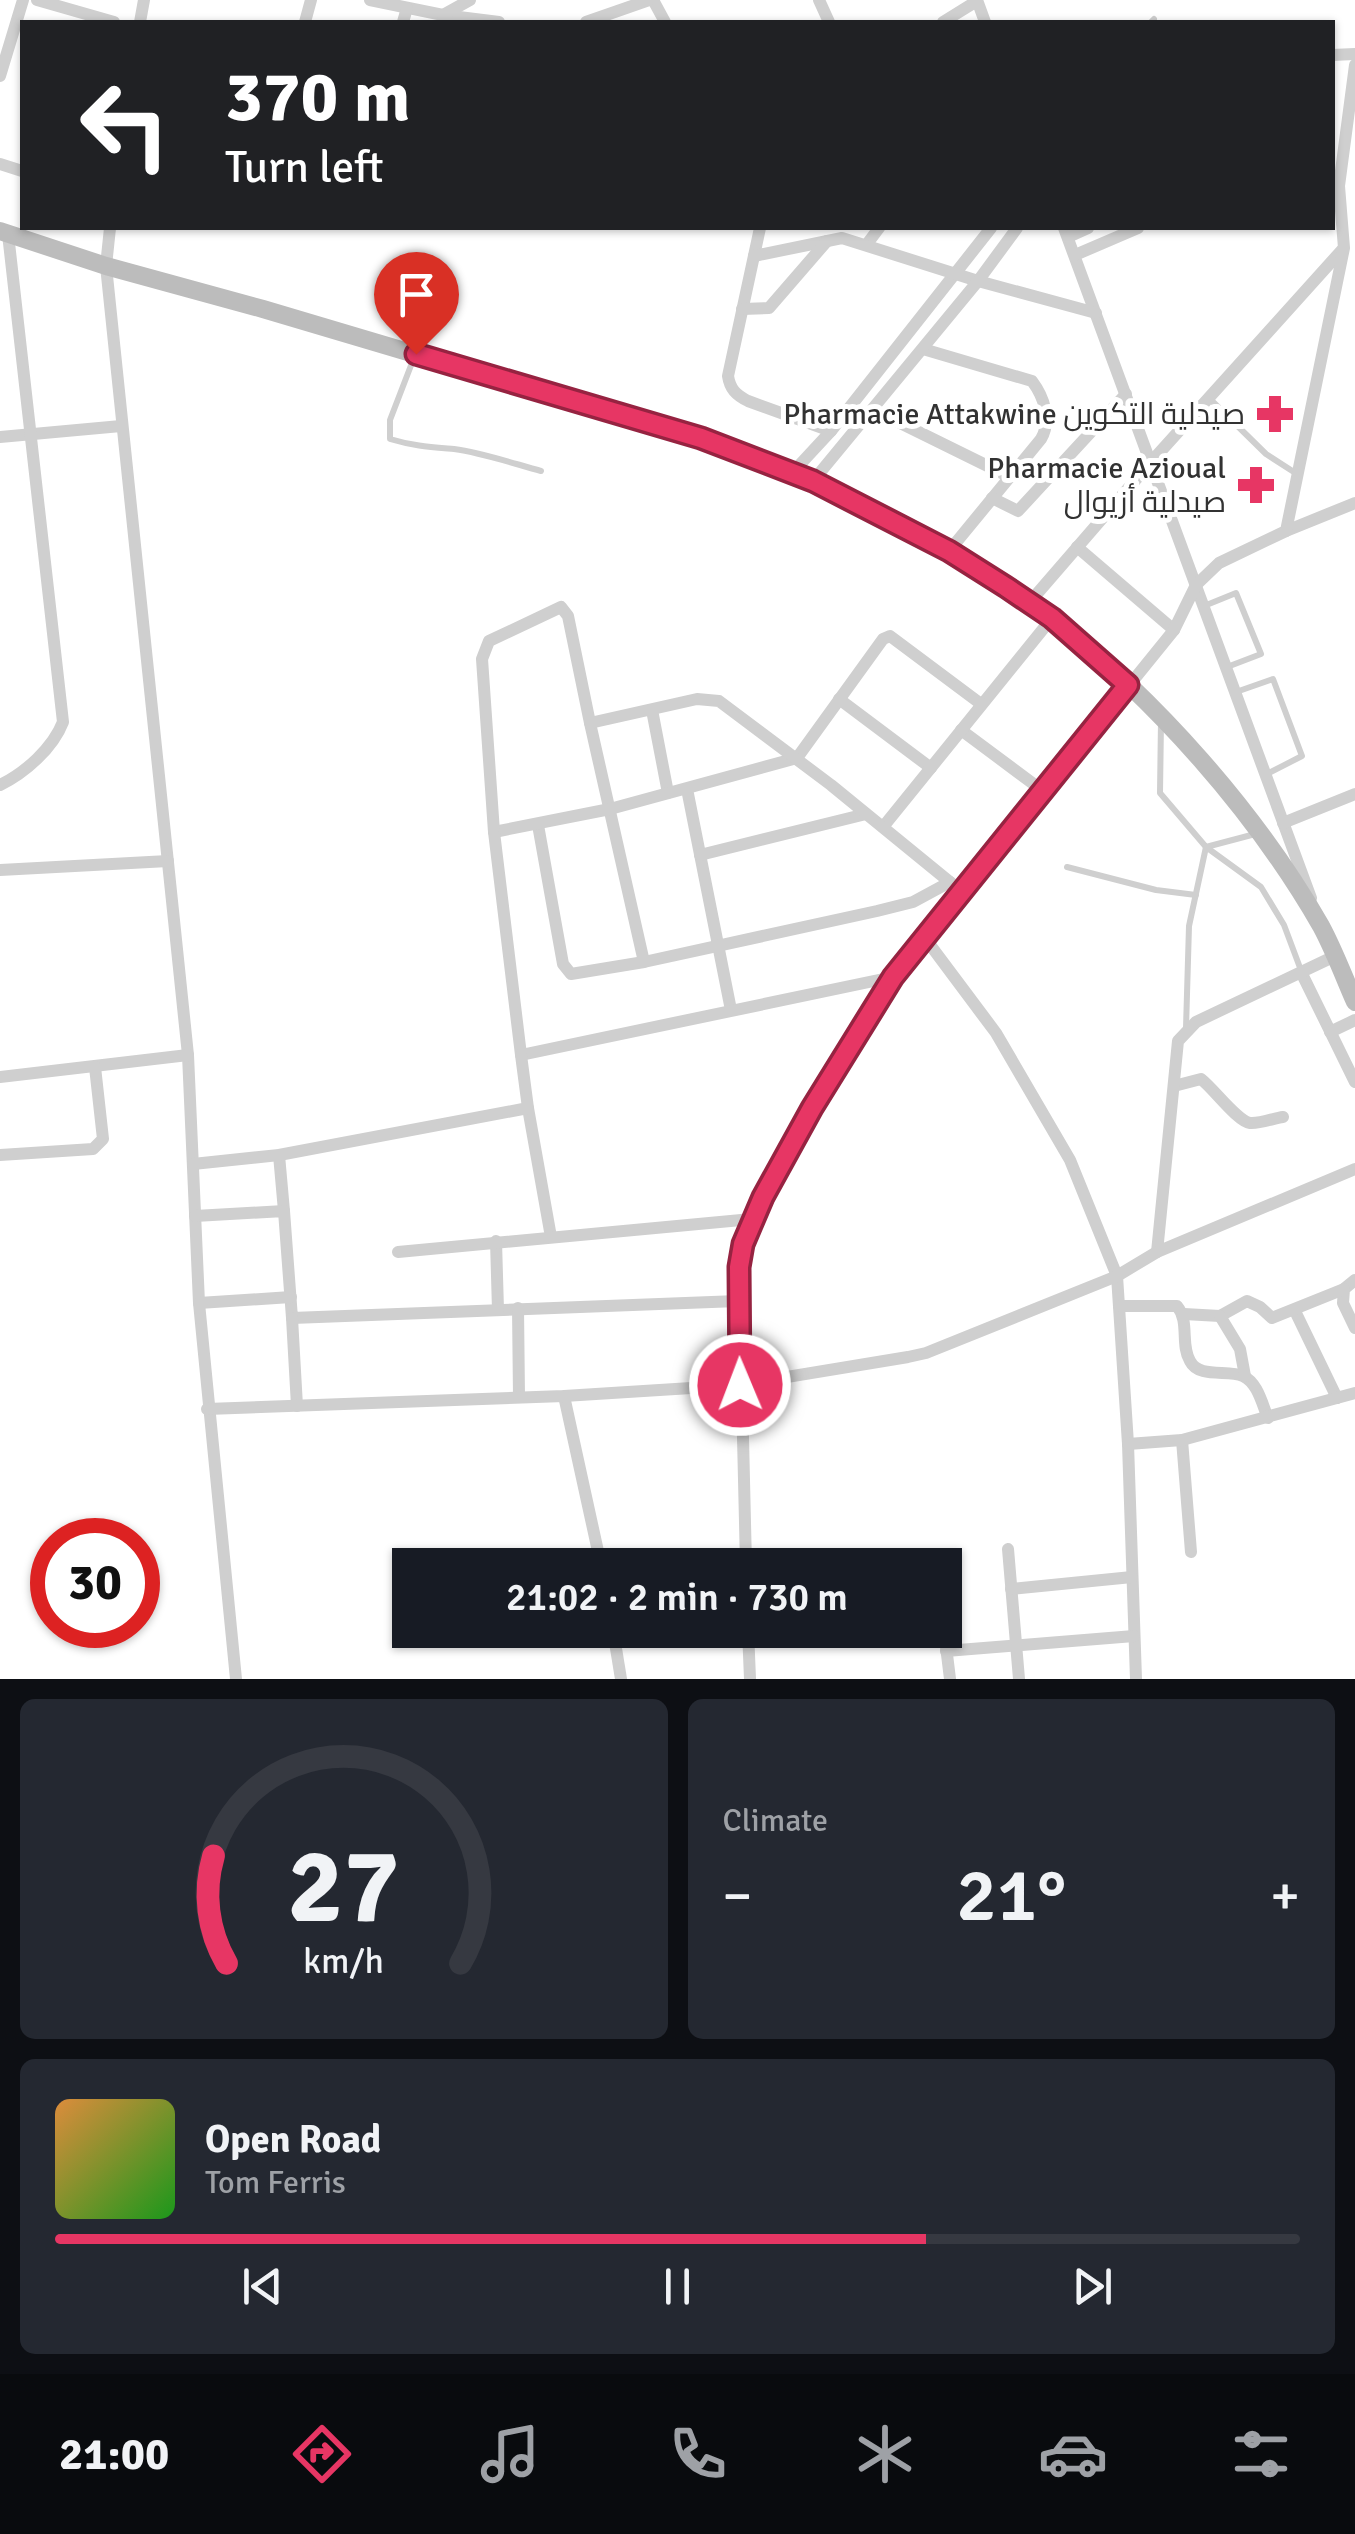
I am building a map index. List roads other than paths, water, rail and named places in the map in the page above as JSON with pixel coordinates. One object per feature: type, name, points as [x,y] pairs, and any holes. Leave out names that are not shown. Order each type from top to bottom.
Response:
[{"type":"main road","points":[[4,232],[106,266],[701,438],[813,481],[949,551],[1052,618],[1128,685],[1230,792],[1262,832],[1322,928],[1355,1002]]},
{"type":"street","points":[[0,76],[23,0]]},
{"type":"street","points":[[37,0],[107,20]]},
{"type":"street","points":[[370,0],[480,20]]},
{"type":"street","points":[[443,16],[470,0]]},
{"type":"street","points":[[592,20],[651,0]]},
{"type":"street","points":[[946,20],[977,0]]},
{"type":"street","points":[[1286,531],[1344,248],[1338,186],[1355,65]]},
{"type":"street","points":[[1335,116],[1349,109]]},
{"type":"street","points":[[1335,138],[1346,133]]},
{"type":"street","points":[[110,230],[106,266],[188,1055],[198,1303],[236,1679]]},
{"type":"street","points":[[760,230],[728,376],[733,390],[748,401],[831,431]]},
{"type":"street","points":[[867,244],[877,230]]},
{"type":"street","points":[[793,472],[831,431],[989,230]]},
{"type":"street","points":[[813,481],[1016,230]]},
{"type":"street","points":[[1075,256],[1134,230]]},
{"type":"street","points":[[1,785],[50,745],[63,722],[4,232]]},
{"type":"street","points":[[1066,232],[1322,928]]},
{"type":"street","points":[[754,256],[836,235],[978,281],[1096,313]]},
{"type":"street","points":[[742,308],[769,308],[836,235]]},
{"type":"street","points":[[1029,603],[1150,462],[1344,248]]},
{"type":"street","points":[[923,349],[1025,378],[1036,385],[1047,419],[1046,429],[949,551]]},
{"type":"street","points":[[992,498],[1018,511],[1126,394]]},
{"type":"street","points":[[874,410],[1010,477]]},
{"type":"street","points":[[0,437],[122,426]]},
{"type":"street","points":[[746,1548],[739,1267],[752,1219],[812,1108],[893,977],[1174,630],[1196,585],[1232,554],[1355,503]]},
{"type":"street","points":[[1077,547],[1174,630]]},
{"type":"street","points":[[551,1237],[528,1108],[494,832],[482,660],[489,641],[557,608],[564,610],[644,962]]},
{"type":"street","points":[[883,827],[1052,618]]},
{"type":"street","points":[[494,832],[610,810],[796,758],[890,636],[981,704]]},
{"type":"street","points":[[839,698],[931,768]]},
{"type":"street","points":[[590,724],[698,699],[718,702],[796,758],[962,892]]},
{"type":"street","points":[[652,710],[668,794]]},
{"type":"street","points":[[961,730],[1043,791]]},
{"type":"street","points":[[0,768],[1,785]]},
{"type":"street","points":[[686,789],[732,1010]]},
{"type":"street","points":[[1284,823],[1355,794]]},
{"type":"street","points":[[700,854],[866,814]]},
{"type":"street","points":[[538,825],[565,969],[571,974],[644,962],[914,902],[950,882]]},
{"type":"street","points":[[0,870],[168,861]]},
{"type":"street","points":[[926,938],[996,1033],[1070,1160],[1117,1276],[1128,1444],[1136,1679]]},
{"type":"street","points":[[1157,1252],[1178,1041],[1196,1022],[1335,956]]},
{"type":"street","points":[[1302,974],[1355,1082]]},
{"type":"street","points":[[521,1055],[893,977]]},
{"type":"street","points":[[1330,1032],[1355,1020]]},
{"type":"street","points":[[0,1077],[188,1055]]},
{"type":"street","points":[[0,1155],[92,1149],[99,1145],[102,1138],[95,1067]]},
{"type":"street","points":[[1174,1086],[1201,1080],[1218,1092],[1237,1116],[1250,1123],[1283,1117]]},
{"type":"street","points":[[194,1164],[279,1154],[528,1108]]},
{"type":"street","points":[[279,1154],[296,1406]]},
{"type":"street","points":[[207,1409],[564,1396],[740,1385],[926,1353],[1117,1276],[1157,1252],[1355,1168]]},
{"type":"street","points":[[195,1216],[284,1211]]},
{"type":"street","points":[[398,1252],[752,1219]]},
{"type":"street","points":[[496,1241],[498,1310]]},
{"type":"street","points":[[1184,1314],[1220,1316],[1248,1301],[1272,1318],[1349,1284]]},
{"type":"street","points":[[1349,1284],[1344,1303],[1355,1328]]},
{"type":"street","points":[[198,1303],[291,1297]]},
{"type":"street","points":[[292,1318],[738,1302]]},
{"type":"street","points":[[1119,1306],[1177,1306],[1184,1314],[1189,1360],[1198,1370],[1245,1376]]},
{"type":"street","points":[[518,1308],[518,1397]]},
{"type":"street","points":[[1294,1311],[1337,1398]]},
{"type":"street","points":[[1220,1316],[1240,1349],[1245,1376],[1256,1389],[1268,1418]]},
{"type":"street","points":[[1128,1444],[1182,1440],[1355,1393]]},
{"type":"street","points":[[564,1396],[597,1548]]},
{"type":"street","points":[[1182,1440],[1191,1552]]},
{"type":"street","points":[[1008,1550],[1018,1679]]},
{"type":"street","points":[[1011,1589],[1132,1577]]},
{"type":"street","points":[[950,1679],[946,1650],[1134,1636]]},
{"type":"street","points":[[616,1648],[621,1679]]},
{"type":"street","points":[[749,1648],[750,1679]]},
{"type":"lane","points":[[416,354],[390,420],[390,439],[541,471]]},
{"type":"lane","points":[[1209,398],[1266,454],[1298,474]]},
{"type":"lane","points":[[1204,606],[1236,593],[1261,654],[1226,667]]},
{"type":"lane","points":[[1236,692],[1272,679],[1302,756],[1266,774]]},
{"type":"lane","points":[[1161,720],[1160,793],[1206,846],[1261,887],[1284,925],[1302,974]]},
{"type":"lane","points":[[1206,846],[1262,832]]},
{"type":"lane","points":[[1186,1031],[1190,926],[1206,846]]},
{"type":"lane","points":[[1067,867],[1156,890],[1196,895]]},
{"type":"place","name":"Pharmacie Attakwine صيدلية التكوين","points":[[1275,414]]},
{"type":"place","name":"Pharmacie Azioual صيدلية أزيوال","points":[[1256,485]]}]
